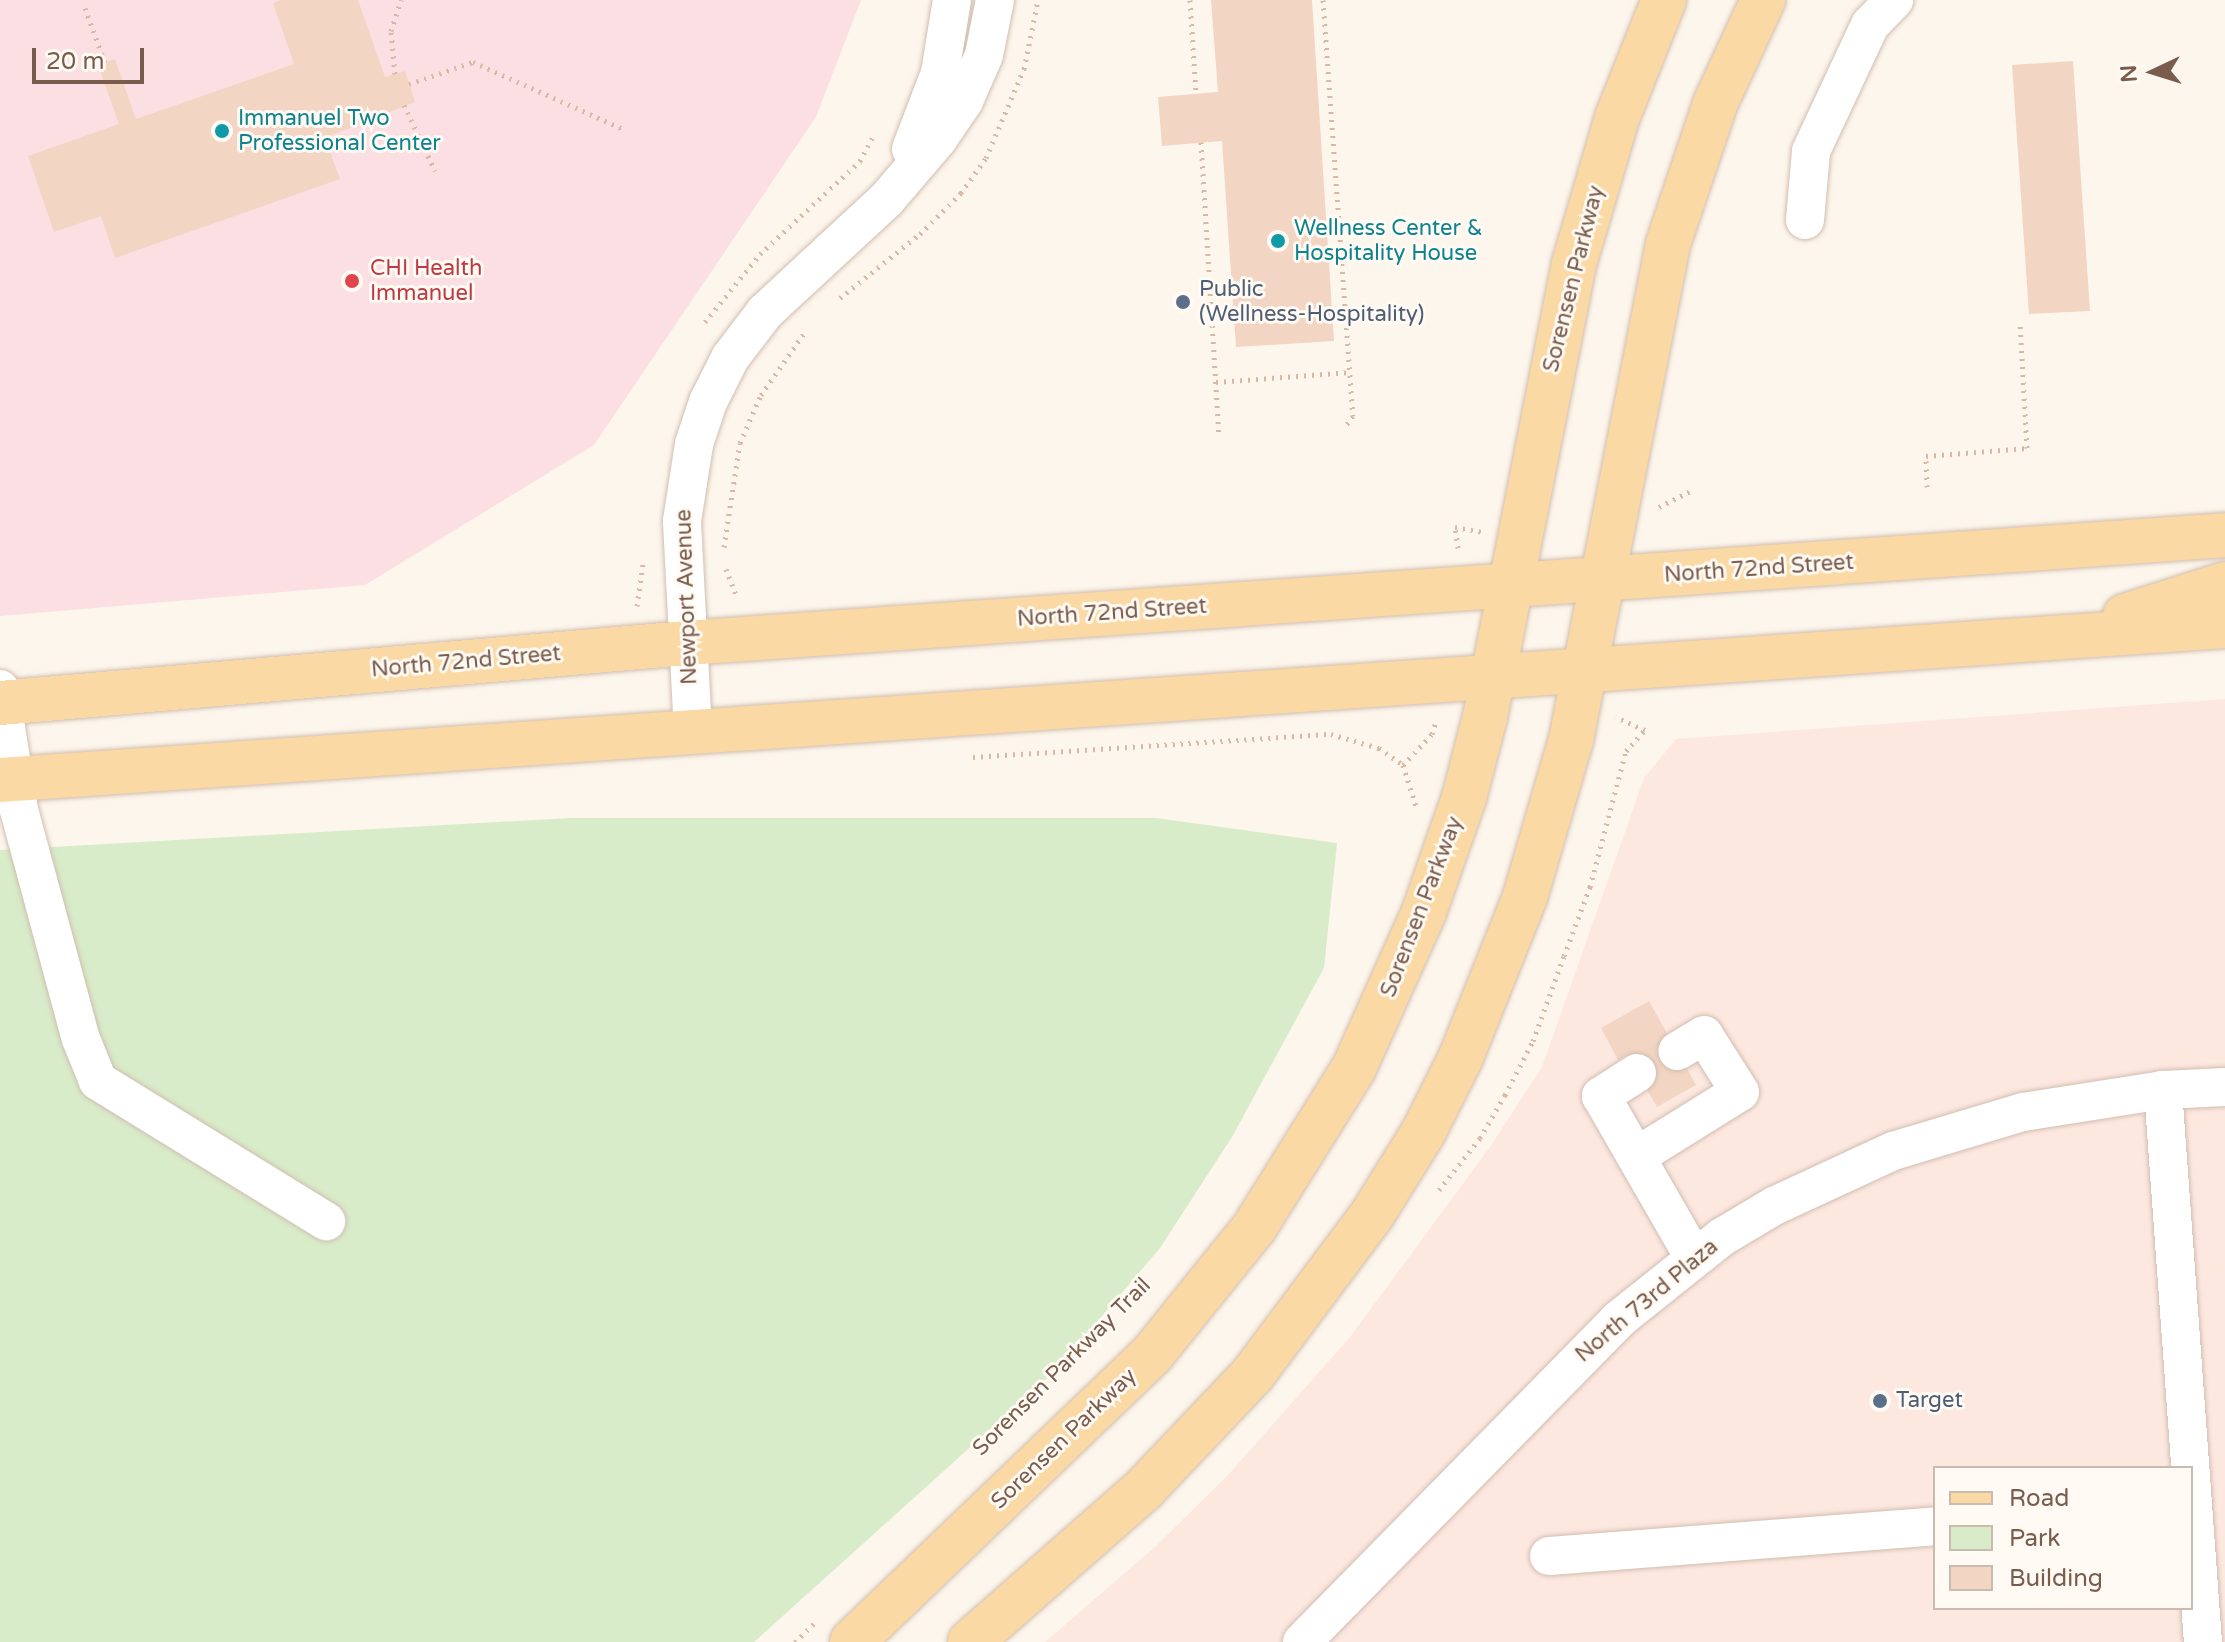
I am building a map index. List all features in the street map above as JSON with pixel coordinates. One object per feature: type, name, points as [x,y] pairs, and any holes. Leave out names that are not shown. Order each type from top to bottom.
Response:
[{"type":"main road","name":"Sorensen Parkway","points":[[835,1631],[1153,1353],[1206,1293],[1303,1157],[1354,1068],[1424,912],[1464,798],[1493,679],[1574,264],[1617,118],[1664,0]]},
{"type":"main road","points":[[970,1642],[1144,1489],[1230,1401],[1295,1322],[1394,1180],[1455,1070],[1503,959],[1545,836],[1587,672],[1642,358],[1668,244],[1715,104],[1763,0]]},
{"type":"main road","name":"North 72nd Street","points":[[2,699],[686,643],[1604,581],[2225,535]]},
{"type":"main road","points":[[2054,637],[2225,584]]},
{"type":"main road","points":[[7,779],[1493,679],[2225,626]]},
{"type":"street","name":"Newport Avenue","points":[[887,199],[929,111],[952,0]]},
{"type":"street","name":"Newport Avenue","points":[[693,732],[686,643],[685,485],[708,402],[730,358],[765,312],[887,199],[964,101],[984,55],[995,0]]},
{"type":"street","points":[[1805,220],[1811,151],[1870,25],[1894,0]]},
{"type":"street","points":[[2,699],[7,779],[81,1039],[98,1081],[326,1221]]},
{"type":"street","points":[[1637,1156],[1740,1092],[1704,1035],[1677,1051]]},
{"type":"street","points":[[1637,1073],[1601,1096],[1694,1258]]},
{"type":"street","name":"North 73rd Plaza","points":[[1302,1642],[1543,1391],[1618,1320],[1694,1258],[1774,1206],[1893,1151],[2023,1112],[2163,1090],[2225,1087]]},
{"type":"street","points":[[2163,1090],[2203,1505],[2203,1642]]},
{"type":"street","points":[[1549,1556],[1933,1526]]},
{"type":"path","points":[[395,74],[391,31],[401,0]]},
{"type":"path","points":[[827,308],[920,234],[986,158],[1024,69],[1038,0]]},
{"type":"path","points":[[1190,0],[1196,94]]},
{"type":"path","points":[[1323,0],[1351,372],[1353,416],[1346,425]]},
{"type":"path","points":[[85,8],[105,63]]},
{"type":"path","points":[[409,84],[473,62],[626,130]]},
{"type":"path","points":[[404,105],[435,171]]},
{"type":"path","points":[[1201,142],[1219,435]]},
{"type":"path","points":[[724,550],[740,443],[761,395],[816,317]]},
{"type":"path","points":[[1927,487],[1926,456],[2027,448],[2020,323]]},
{"type":"path","points":[[1216,382],[1351,372]]},
{"type":"path","points":[[725,565],[737,597]]},
{"type":"path","points":[[1403,765],[1416,814]]},
{"type":"path","points":[[795,1642],[835,1631]]},
{"type":"shaded area","name":"CHI Health Immanuel","points":[[0,0],[861,0],[816,117],[594,445],[365,585],[0,616]]},
{"type":"shaded area","points":[[2225,699],[2225,1642],[1045,1642],[1156,1546],[1228,1475],[1350,1337],[1490,1147],[1542,1067],[1644,778],[1676,739]]},
{"type":"green space","points":[[569,818],[1156,818],[1337,843],[1324,968],[1232,1137],[1160,1248],[1057,1369],[754,1642],[0,1642],[0,850]]},
{"type":"building","name":"Immanuel Two Professional Center","points":[[282,0],[358,0],[385,77],[405,71],[415,102],[325,138],[340,179],[115,258],[101,216],[54,232],[28,156],[119,124],[98,65],[115,59],[136,119],[294,64],[273,3]]},
{"type":"building","name":"Wellness Center & Hospitality House","points":[[1211,0],[1312,0],[1334,341],[1236,347],[1222,141],[1162,146],[1158,97],[1218,92]]},
{"type":"building","points":[[2073,61],[2090,311],[2029,314],[2012,65]]},
{"type":"building","points":[[1649,1001],[1696,1085],[1657,1107],[1627,1055],[1618,1060],[1601,1028]]},
{"type":"place","name":"Immanuel Two Professional Center","points":[[222,131]]},
{"type":"place","name":"Wellness Center & Hospitality House","points":[[1278,241]]},
{"type":"place","name":"CHI Health Immanuel","points":[[352,281]]},
{"type":"place","name":"Public (Wellness-Hospitality)","points":[[1183,302]]},
{"type":"place","name":"Target","points":[[1880,1401]]}]
